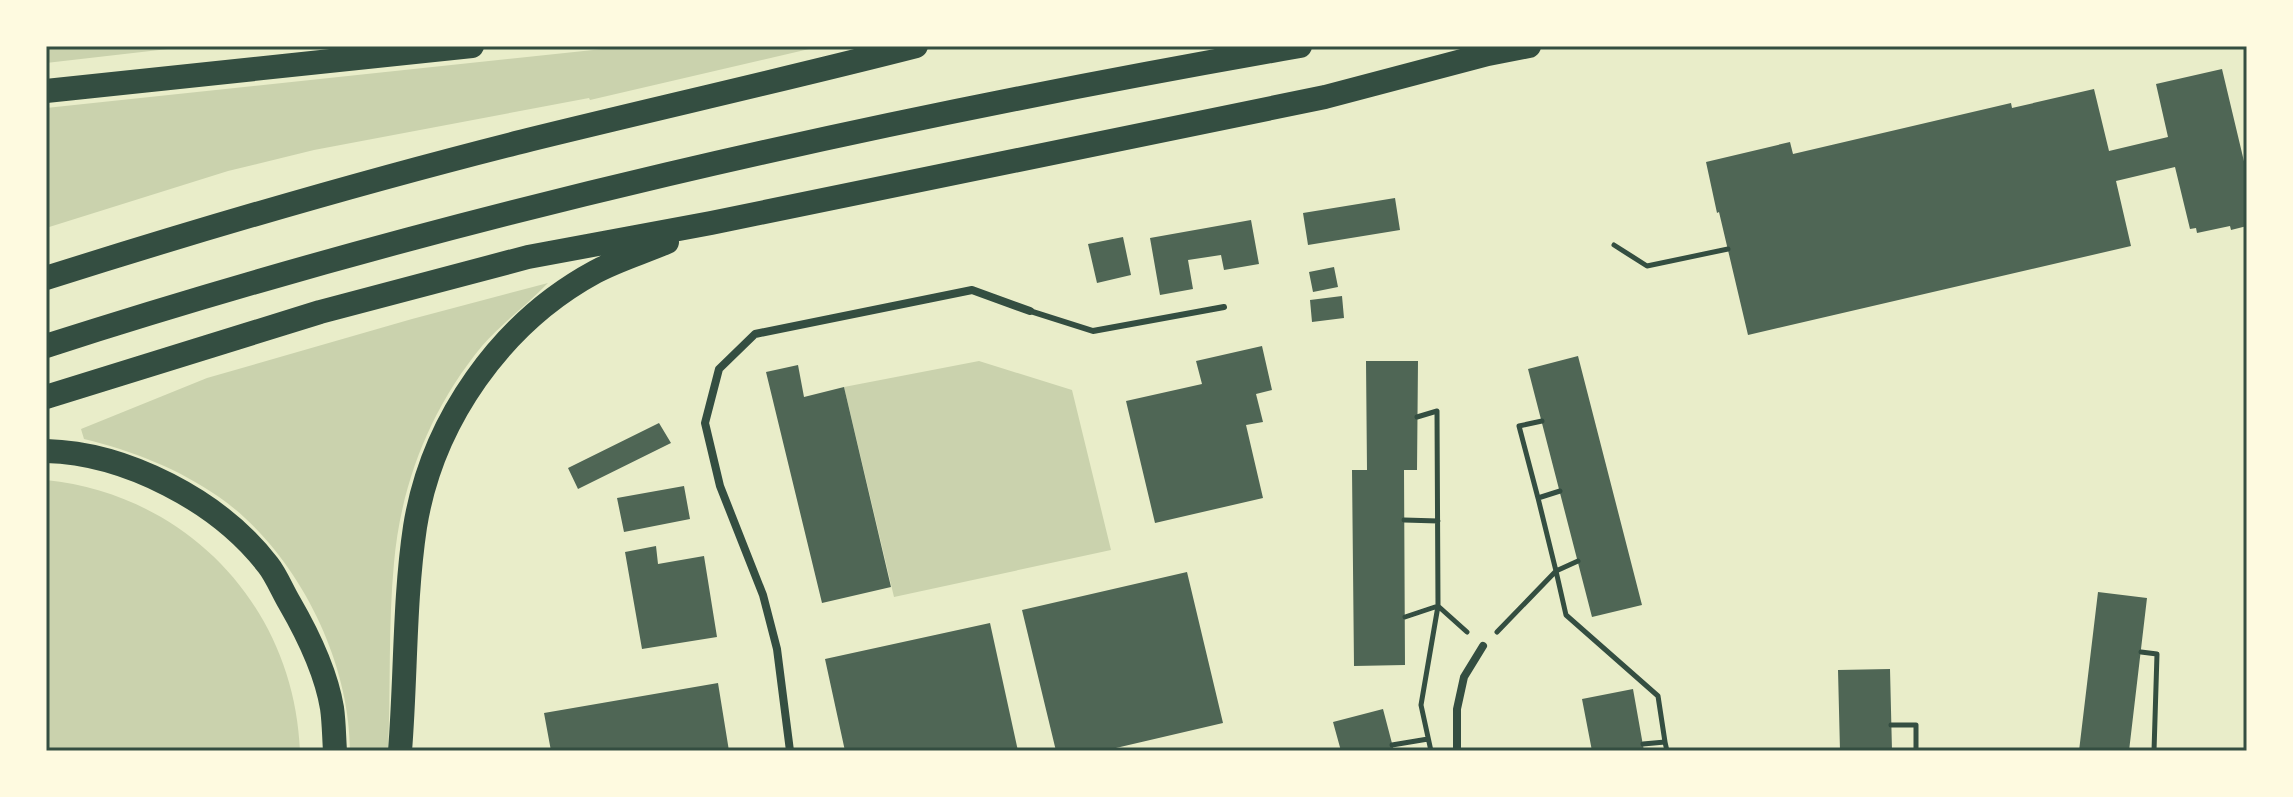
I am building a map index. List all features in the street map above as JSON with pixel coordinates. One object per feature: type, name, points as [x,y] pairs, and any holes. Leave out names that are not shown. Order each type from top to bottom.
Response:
[{"type":"highway","points":[[46,91],[472,46]]},
{"type":"highway","points":[[46,278],[173,238],[516,144],[916,46]]},
{"type":"highway","points":[[46,346],[352,254],[627,183],[937,114],[1300,46]]},
{"type":"highway","points":[[46,397],[320,312],[528,257],[711,223],[1325,97],[1529,46]]},
{"type":"highway","points":[[400,751],[410,573],[416,524],[429,472],[464,397],[509,339],[531,317],[562,294],[595,272],[711,223]]},
{"type":"highway","points":[[46,451],[100,458],[147,474],[191,498],[232,528],[268,565],[311,641],[331,706],[335,751]]},
{"type":"street","points":[[790,751],[777,649],[763,595],[720,486],[705,423],[719,369],[755,334],[972,290],[1030,311]]},
{"type":"street","points":[[1457,751],[1457,709],[1464,677],[1483,646]]},
{"type":"lane","points":[[1030,311],[1093,331],[1224,307]]},
{"type":"path","points":[[1614,245],[1647,266],[1728,249]]},
{"type":"path","points":[[1417,417],[1437,411],[1438,606],[1421,705],[1431,751]]},
{"type":"path","points":[[1542,421],[1519,426],[1566,615],[1658,696],[1667,751]]},
{"type":"path","points":[[1538,498],[1560,491]]},
{"type":"path","points":[[1404,520],[1438,521]]},
{"type":"path","points":[[1438,606],[1483,646],[1556,571],[1578,561]]},
{"type":"path","points":[[1405,617],[1438,606]]},
{"type":"path","points":[[2141,652],[2157,654],[2154,751]]},
{"type":"path","points":[[1891,725],[1916,725],[1916,751]]},
{"type":"path","points":[[1392,745],[1428,739]]},
{"type":"path","points":[[1643,744],[1665,742]]},
{"type":"green space","points":[[46,46],[194,46],[46,63]]},
{"type":"green space","points":[[631,46],[822,46],[590,100],[314,150],[228,171],[46,228],[46,108]]},
{"type":"green space","points":[[548,283],[482,346],[448,395],[422,448],[404,504],[394,563],[388,751],[350,751],[340,680],[329,644],[294,576],[272,546],[219,497],[187,477],[120,449],[84,439],[81,429],[207,378]]},
{"type":"green space","points":[[979,361],[1072,390],[1111,550],[894,597],[844,387]]},
{"type":"green space","points":[[46,480],[98,490],[145,509],[188,535],[224,568],[255,606],[278,650],[293,699],[300,751],[46,751]]},
{"type":"building","points":[[2222,69],[2247,174],[2247,226],[2197,233],[2196,228],[2190,229],[2175,167],[2116,181],[2131,246],[1748,335],[1706,162],[1790,142],[1793,154],[2011,103],[2012,108],[2094,89],[2109,151],[2168,137],[2156,84]]},
{"type":"building","points":[[1395,198],[1400,230],[1308,245],[1303,213]]},
{"type":"building","points":[[1251,220],[1259,264],[1224,270],[1221,255],[1188,260],[1193,289],[1160,295],[1150,238]]},
{"type":"building","points":[[1123,237],[1131,275],[1097,283],[1088,244]]},
{"type":"building","points":[[1334,267],[1338,287],[1313,292],[1309,272]]},
{"type":"building","points":[[1342,296],[1344,318],[1312,322],[1310,300]]},
{"type":"building","points":[[1262,346],[1272,390],[1256,394],[1263,422],[1246,425],[1263,498],[1155,523],[1126,401],[1202,384],[1196,361]]},
{"type":"building","points":[[1578,356],[1642,605],[1592,617],[1528,369]]},
{"type":"building","points":[[1366,361],[1418,361],[1417,470],[1404,470],[1405,665],[1354,666],[1352,470],[1367,470]]},
{"type":"building","points":[[798,365],[804,397],[844,387],[891,587],[822,603],[766,372]]},
{"type":"building","points":[[659,423],[671,443],[578,489],[568,468]]},
{"type":"building","points":[[684,486],[690,519],[624,532],[617,498]]},
{"type":"building","points":[[656,546],[658,564],[704,556],[717,637],[642,649],[625,552]]},
{"type":"building","points":[[1187,572],[1223,723],[1103,751],[1056,751],[1022,610]]},
{"type":"building","points":[[2098,592],[2147,598],[2129,751],[2079,751]]},
{"type":"building","points":[[990,623],[1018,751],[845,751],[825,659]]},
{"type":"building","points":[[1890,669],[1892,751],[1840,751],[1838,670]]},
{"type":"building","points":[[718,683],[729,751],[551,751],[544,713]]},
{"type":"building","points":[[1633,689],[1644,751],[1592,751],[1582,699]]},
{"type":"building","points":[[1383,709],[1394,751],[1341,751],[1333,722]]}]
